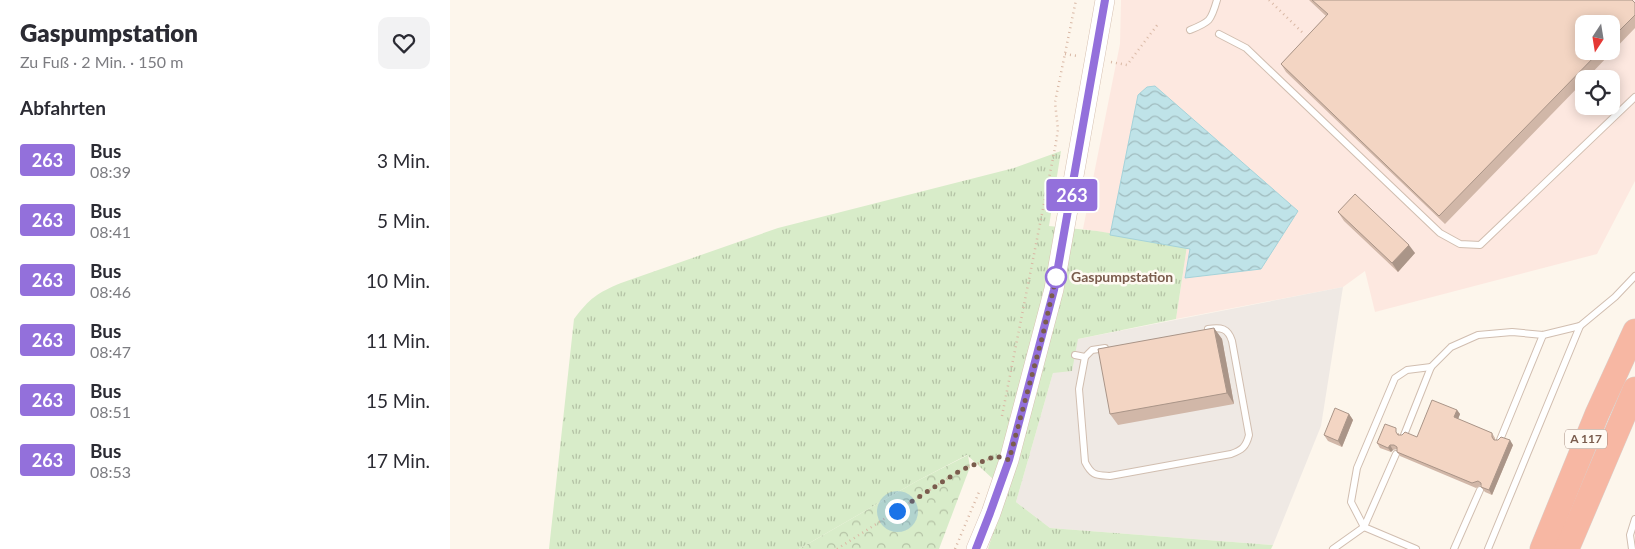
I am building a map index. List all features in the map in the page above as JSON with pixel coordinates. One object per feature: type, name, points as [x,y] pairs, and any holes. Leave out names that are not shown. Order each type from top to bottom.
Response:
[{"type":"highway","name":"A 117","points":[[1542,549],[1597,414],[1635,331]]},
{"type":"highway","name":"A 117","points":[[1567,549],[1635,389]]},
{"type":"main road","points":[[976,549],[990,513],[1000,459],[1054,290],[1105,0]]},
{"type":"lane","points":[[1190,30],[1207,23],[1213,15],[1218,0]]},
{"type":"lane","points":[[1219,34],[1246,48],[1440,233],[1460,244],[1480,245],[1635,97]]},
{"type":"lane","points":[[1404,435],[1431,367],[1451,347],[1478,335],[1512,332],[1543,335],[1580,326],[1615,298],[1635,276]]},
{"type":"lane","points":[[1488,549],[1580,326]]},
{"type":"lane","points":[[1112,346],[1092,350],[1085,357],[1079,389],[1085,462],[1089,470],[1097,475],[1110,476],[1231,454],[1242,450],[1247,444],[1249,435],[1230,333],[1224,329],[1217,328],[1198,331]]},
{"type":"lane","points":[[1500,440],[1543,335]]},
{"type":"lane","points":[[1075,355],[1085,357]]},
{"type":"lane","points":[[1416,549],[1364,527],[1351,502],[1357,468],[1395,378],[1407,370],[1431,367]]},
{"type":"lane","points":[[1333,549],[1364,527],[1396,454]]},
{"type":"lane","points":[[1454,549],[1480,490]]},
{"type":"lane","points":[[1632,549],[1630,535],[1635,518]]},
{"type":"path","points":[[1002,420],[1055,148],[1058,130],[1055,102],[1076,0]]},
{"type":"path","points":[[1269,0],[1304,34]]},
{"type":"path","points":[[1065,54],[1127,65],[1158,24]]},
{"type":"path","points":[[837,549],[961,470],[1000,459]]},
{"type":"path","points":[[955,549],[975,500],[983,486]]},
{"type":"shaded area","points":[[1121,0],[1635,0],[1635,181],[1597,254],[1375,312],[1365,271],[1343,287],[1176,319],[1187,246],[1083,229],[1120,44]]},
{"type":"shaded area","name":"Gaspumpstation","points":[[1343,287],[1321,426],[1273,545],[1050,528],[1016,502],[1053,373],[1078,339]]},
{"type":"green space","points":[[1061,151],[1049,226],[1097,231],[1187,246],[1176,319],[1078,339],[1072,371],[1053,373],[1016,502],[1050,528],[1273,545],[1271,549],[988,549],[1006,491],[967,455],[917,481],[799,549],[549,549],[574,319],[594,297],[621,283],[778,228],[1014,168]]},
{"type":"green space","points":[[968,455],[970,467],[939,549],[799,549],[917,481]]},
{"type":"water","points":[[1155,86],[1298,211],[1261,269],[1185,278],[1190,249],[1110,235],[1138,95],[1147,87]]},
{"type":"building","points":[[1312,0],[1632,0],[1635,3],[1635,15],[1620,30],[1620,15],[1575,15],[1575,60],[1591,60],[1581,70],[1575,70],[1575,77],[1439,216],[1281,64],[1328,14]]},
{"type":"building","points":[[1355,194],[1409,245],[1392,263],[1338,212]]},
{"type":"building","points":[[1214,328],[1227,393],[1110,414],[1098,349]]},
{"type":"building","points":[[1432,400],[1457,410],[1454,417],[1492,433],[1494,440],[1498,440],[1501,437],[1510,440],[1489,490],[1481,487],[1481,483],[1478,481],[1472,483],[1397,452],[1397,447],[1394,445],[1390,445],[1388,448],[1377,443],[1385,424],[1396,428],[1398,435],[1402,435],[1405,432],[1417,437]]},
{"type":"building","points":[[1335,408],[1349,414],[1338,441],[1324,435]]},
{"type":"bus line","name":"263","points":[[976,549],[1009,460],[1054,290],[1105,0]]},
{"type":"place","name":"Gaspumpstation","points":[[1056,277]]},
{"type":"route","points":[[897,511],[961,470],[996,456],[1009,460],[1057,274],[1056,277]]}]
